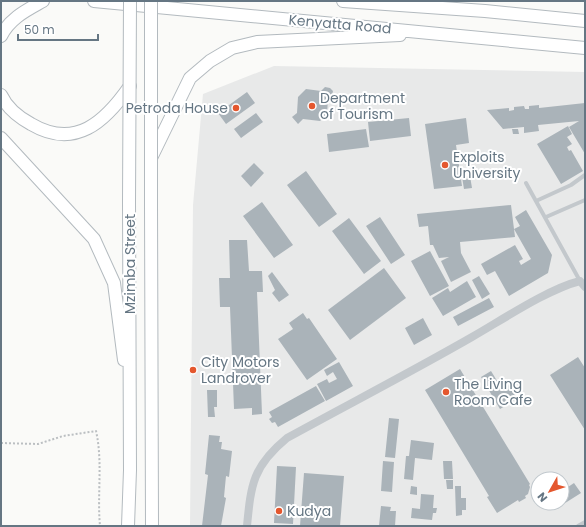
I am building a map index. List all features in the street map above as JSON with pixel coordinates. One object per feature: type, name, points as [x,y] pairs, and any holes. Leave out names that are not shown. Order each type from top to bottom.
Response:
[{"type":"main road","points":[[1,36],[5,28],[22,12],[43,1]]},
{"type":"main road","name":"Kenyatta Road","points":[[94,1],[585,48]]},
{"type":"main road","name":"Mzimba Street","points":[[128,526],[130,415],[130,1]]},
{"type":"main road","name":"Mzimba Street","points":[[151,1],[152,526]]},
{"type":"main road","name":"Kenyatta Road","points":[[343,1],[485,11],[585,21]]},
{"type":"main road","points":[[450,1],[485,11]]},
{"type":"main road","points":[[151,158],[190,78],[210,61],[232,48],[257,42],[351,39],[433,33]]},
{"type":"main road","points":[[1,95],[6,105],[23,120],[42,131],[63,135],[82,131],[102,120],[118,104],[130,86]]},
{"type":"main road","points":[[1,138],[94,239],[114,282],[130,415]]},
{"type":"street","points":[[247,526],[250,491],[257,470],[272,450],[287,438],[422,366],[542,298],[570,284],[582,284]]},
{"type":"lane","points":[[536,201],[571,185],[585,175]]},
{"type":"lane","points":[[526,183],[582,284]]},
{"type":"lane","points":[[546,217],[585,200]]},
{"type":"lane","points":[[578,526],[585,522]]},
{"type":"path","points":[[1,443],[38,444],[63,436],[96,431],[100,447],[98,500],[100,526]]},
{"type":"shaded area","points":[[274,66],[585,72],[585,526],[190,526],[193,205],[203,94]]},
{"type":"building","name":"Department of Tourism","points":[[325,87],[330,88],[333,91],[332,95],[328,99],[327,114],[320,121],[303,119],[298,124],[292,117],[297,113],[298,97],[306,89],[321,91]]},
{"type":"building","name":"Petroda House","points":[[247,92],[255,103],[226,124],[218,113]]},
{"type":"building","points":[[585,103],[585,154],[569,127],[579,121],[538,125],[539,131],[524,133],[524,127],[503,129],[487,110],[509,108],[509,111],[514,110],[514,107],[524,106],[525,109],[529,109],[529,106],[539,105],[539,108]]},
{"type":"building","points":[[256,113],[263,122],[241,138],[234,129]]},
{"type":"building","points":[[409,118],[411,136],[370,141],[368,122]]},
{"type":"building","name":"Exploits University","points":[[466,118],[469,143],[456,145],[462,186],[434,189],[425,124]]},
{"type":"building","points":[[568,126],[572,134],[567,137],[572,144],[567,147],[569,151],[571,150],[583,171],[561,184],[537,144]]},
{"type":"building","points":[[366,129],[369,147],[329,152],[327,134]]},
{"type":"building","points":[[512,129],[518,129],[519,134],[513,134]]},
{"type":"building","points":[[254,163],[264,173],[251,187],[241,176]]},
{"type":"building","points":[[306,171],[337,214],[319,227],[287,185]]},
{"type":"building","points":[[470,176],[472,188],[464,189],[462,177]]},
{"type":"building","points":[[262,202],[293,245],[274,258],[243,216]]},
{"type":"building","points":[[511,205],[515,237],[460,242],[461,253],[471,272],[451,282],[441,261],[449,257],[439,258],[433,245],[430,245],[428,226],[419,227],[417,214]]},
{"type":"building","points":[[526,210],[552,255],[548,273],[509,296],[495,271],[487,275],[481,264],[515,245],[523,259],[519,261],[521,265],[531,259],[514,229],[520,226],[515,217]]},
{"type":"building","points":[[380,217],[405,255],[391,264],[366,226]]},
{"type":"building","points":[[349,218],[381,261],[364,274],[332,231]]},
{"type":"building","points":[[229,240],[247,240],[249,271],[262,271],[263,292],[257,292],[262,414],[252,415],[252,408],[234,409],[230,307],[220,307],[219,278],[230,278]]},
{"type":"building","points":[[430,251],[449,286],[430,296],[411,261]]},
{"type":"building","points":[[384,268],[406,298],[350,340],[328,310]]},
{"type":"building","points":[[272,272],[289,295],[279,302],[272,293],[275,290],[268,276]]},
{"type":"building","points":[[479,276],[490,294],[482,299],[472,280]]},
{"type":"building","points":[[467,281],[476,297],[443,316],[432,298],[448,288],[450,292]]},
{"type":"building","points":[[489,298],[494,307],[458,326],[453,317]]},
{"type":"building","points":[[303,313],[307,319],[309,318],[337,359],[307,380],[278,339],[293,329],[289,323]]},
{"type":"building","points":[[423,318],[432,335],[414,345],[405,328]]},
{"type":"building","points":[[578,357],[585,368],[585,430],[550,375]]},
{"type":"building","points":[[339,362],[353,386],[326,401],[317,384],[327,379],[329,383],[337,379],[333,372],[327,376],[324,370]]},
{"type":"building","points":[[460,369],[530,484],[528,494],[525,496],[526,498],[519,502],[518,500],[497,513],[487,497],[489,496],[425,390]]},
{"type":"building","points":[[491,371],[502,389],[509,385],[517,399],[500,409],[481,377]]},
{"type":"building","points":[[316,386],[325,401],[278,427],[275,422],[272,423],[269,419],[272,417],[269,412]]},
{"type":"building","points":[[207,390],[217,390],[217,407],[214,407],[215,417],[208,417]]},
{"type":"building","points":[[389,418],[399,419],[395,458],[385,457]]},
{"type":"building","points":[[209,435],[220,436],[219,442],[222,442],[221,449],[232,451],[229,477],[226,476],[224,497],[226,498],[221,526],[202,526],[208,475],[205,474]]},
{"type":"building","points":[[411,440],[434,443],[432,460],[415,458],[413,480],[404,479],[406,456],[409,456]]},
{"type":"building","points":[[383,461],[394,462],[392,492],[381,491]]},
{"type":"building","points":[[443,461],[452,461],[453,479],[444,479]]},
{"type":"building","points":[[277,466],[296,467],[293,524],[274,523]]},
{"type":"building","points":[[304,473],[344,476],[340,526],[300,526]]},
{"type":"building","points":[[446,480],[453,480],[453,489],[447,489]]},
{"type":"building","points":[[574,483],[581,493],[570,500],[570,486]]},
{"type":"building","points":[[411,486],[417,487],[417,495],[410,494]]},
{"type":"building","points":[[455,486],[461,486],[461,498],[466,498],[466,510],[462,510],[462,515],[456,516]]},
{"type":"building","points":[[421,494],[434,495],[433,508],[437,508],[436,513],[433,513],[432,520],[411,518],[412,508],[420,509]]},
{"type":"building","points":[[381,506],[391,507],[390,511],[396,511],[395,526],[379,526]]},
{"type":"place","name":"Department of Tourism","points":[[312,106]]},
{"type":"place","name":"Petroda House","points":[[236,108]]},
{"type":"place","name":"Exploits University","points":[[445,165]]},
{"type":"place","name":"City Motors Landrover","points":[[193,370]]},
{"type":"place","name":"The Living Room Cafe","points":[[446,392]]},
{"type":"place","name":"Kudya","points":[[279,511]]}]
